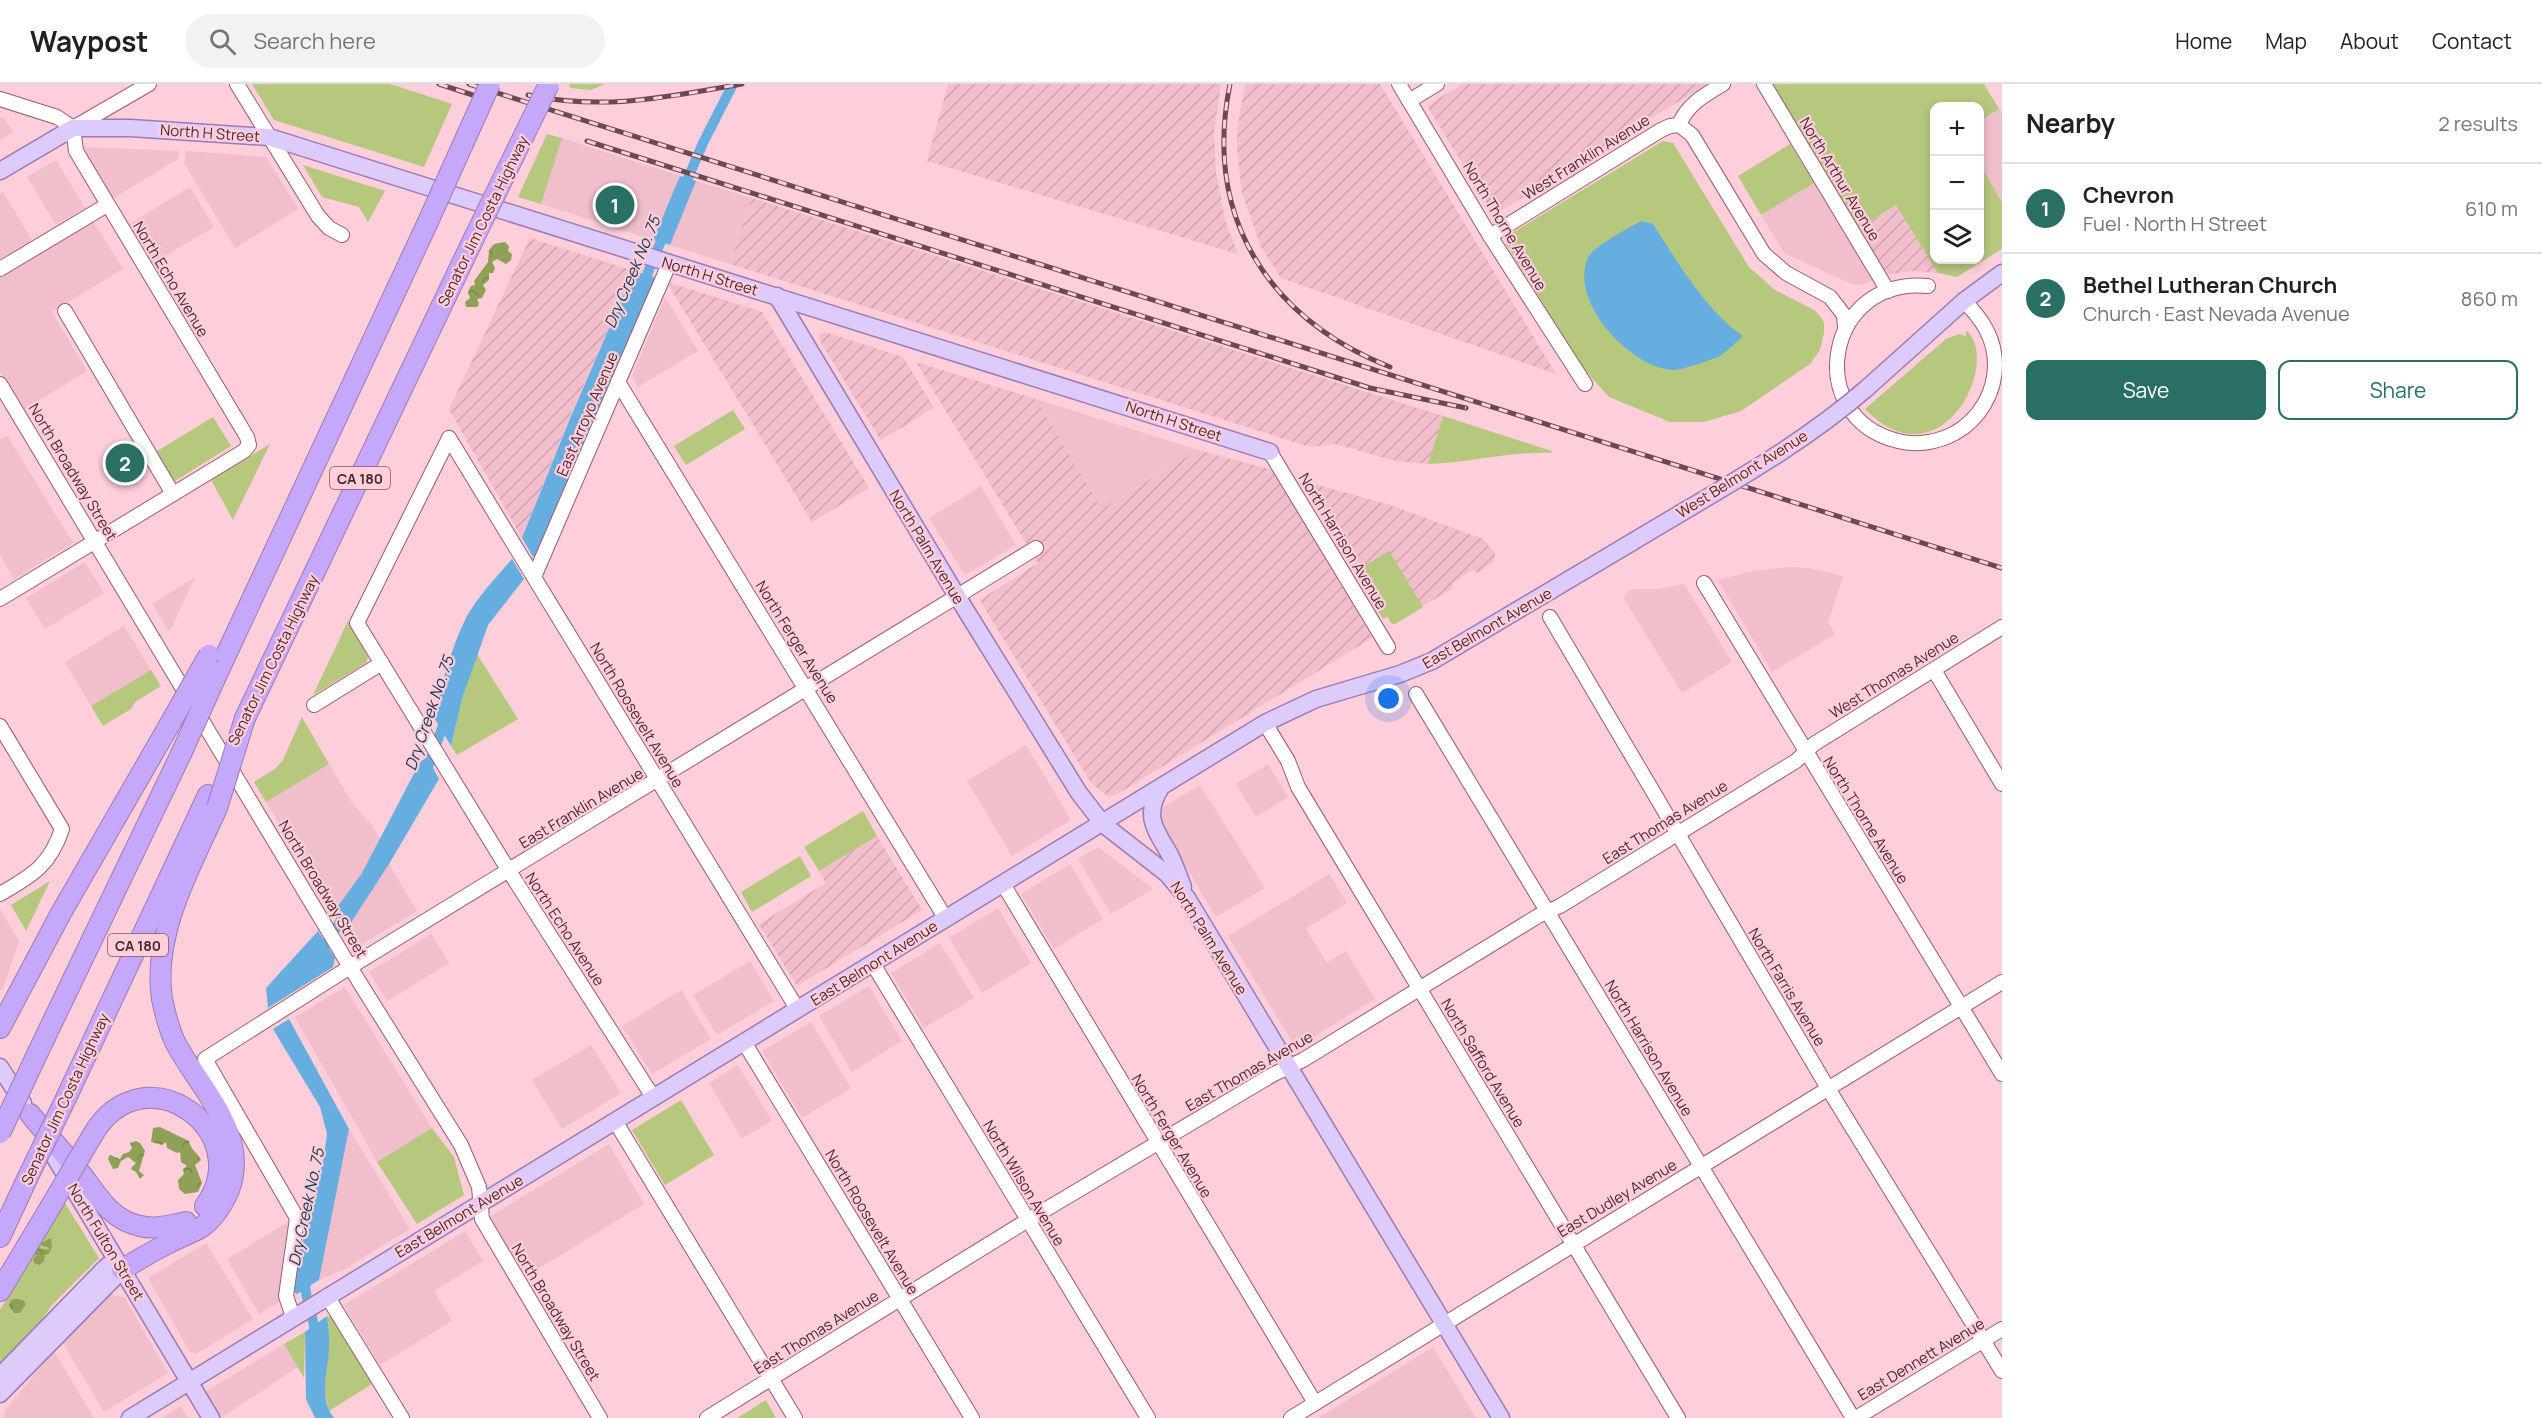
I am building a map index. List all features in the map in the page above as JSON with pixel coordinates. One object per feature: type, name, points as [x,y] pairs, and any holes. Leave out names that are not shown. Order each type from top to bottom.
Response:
[{"type":"highway","name":"CA 180","points":[[0,1132],[181,754],[214,663],[266,571],[490,84]]},
{"type":"highway","name":"Senator Jim Costa Highway","points":[[0,1237],[67,1096],[213,802],[245,718],[549,84]]},
{"type":"highway","points":[[0,1028],[166,729],[214,663]]},
{"type":"highway","points":[[119,1265],[202,1227],[220,1208],[232,1180],[234,1157],[229,1133],[176,1043],[164,1008],[161,981],[163,949],[167,932],[213,802]]},
{"type":"highway","points":[[0,1005],[23,986]]},
{"type":"highway","points":[[0,1291],[99,1125],[116,1108],[137,1099],[174,1101],[193,1113],[210,1134],[218,1160],[218,1174],[210,1198],[202,1210],[186,1222],[119,1265]]},
{"type":"highway","points":[[30,1114],[83,1177],[100,1201],[121,1219],[140,1227],[152,1228],[186,1222]]},
{"type":"main road","name":"North H Street","points":[[73,128],[130,128],[269,137],[1270,452]]},
{"type":"main road","points":[[0,171],[73,128]]},
{"type":"main road","name":"West Belmont Avenue","points":[[1634,541],[1813,430],[1867,388],[1964,301],[2002,273]]},
{"type":"main road","name":"North Palm Avenue","points":[[777,296],[1071,782],[1103,824],[1167,873],[1187,898],[1501,1418]]},
{"type":"main road","name":"East Belmont Avenue","points":[[130,1418],[1103,824],[1264,723],[1316,699],[1400,674],[1432,661],[1634,541]]},
{"type":"main road","points":[[1160,789],[1151,809],[1152,822],[1173,860],[1187,898]]},
{"type":"main road","name":"North Fulton Street","points":[[0,1067],[211,1418]]},
{"type":"main road","points":[[0,1376],[106,1267],[119,1265]]},
{"type":"main road","points":[[0,1394],[119,1265]]},
{"type":"street","points":[[0,99],[57,117],[73,128],[149,84]]},
{"type":"street","points":[[237,84],[318,216],[328,228],[342,235]]},
{"type":"street","name":"North Thorne Avenue","points":[[1399,84],[1490,236],[1585,384]]},
{"type":"street","points":[[1409,101],[1437,84]]},
{"type":"street","points":[[1723,84],[1690,106],[1679,125],[1692,135],[1764,254],[1786,273],[1830,297],[1839,305],[1844,315],[1845,327],[1838,355],[1838,375],[1843,394],[1852,412],[1875,432],[1893,440],[1912,443],[1932,441],[1951,435],[1975,417],[1986,400],[1993,382],[1995,362],[1992,342],[1984,324],[1964,301]]},
{"type":"street","name":"North Arthur Avenue","points":[[1764,84],[1888,291]]},
{"type":"street","name":"West Franklin Avenue","points":[[1490,236],[1661,130],[1679,125]]},
{"type":"street","name":"North Echo Avenue","points":[[73,128],[76,151],[247,437],[249,445],[244,451],[172,494]]},
{"type":"street","points":[[0,269],[107,205]]},
{"type":"street","name":"East Arroyo Avenue","points":[[531,572],[669,264]]},
{"type":"street","points":[[1845,327],[1862,307],[1888,291],[1908,286],[1928,286]]},
{"type":"street","points":[[0,599],[172,494],[65,311]]},
{"type":"street","name":"North Ferger Avenue","points":[[618,382],[946,919]]},
{"type":"street","name":"North Broadway Street","points":[[0,384],[336,944],[460,1145],[479,1186],[482,1219],[600,1418]]},
{"type":"street","name":"North Roosevelt Avenue","points":[[357,623],[449,438],[798,1010]]},
{"type":"street","name":"North Harrison Avenue","points":[[1270,452],[1388,646]]},
{"type":"street","name":"East Franklin Avenue","points":[[296,1315],[286,1296],[297,1218],[205,1059],[350,967],[658,781],[1036,548]]},
{"type":"street","name":"North Thorne Avenue","points":[[1704,583],[2002,1074]]},
{"type":"street","name":"North Farris Avenue","points":[[1550,618],[1829,1090],[2002,1371]]},
{"type":"street","name":"North Echo Avenue","points":[[357,623],[508,871],[653,1097]]},
{"type":"street","name":"West Thomas Avenue","points":[[1805,752],[1814,744],[2002,627]]},
{"type":"street","points":[[314,705],[382,663]]},
{"type":"street","points":[[1934,670],[2002,784]]},
{"type":"street","name":"North Harrison Avenue","points":[[1416,694],[1549,911],[1700,1167],[1855,1418]]},
{"type":"street","name":"North Safford Avenue","points":[[1264,723],[1288,761],[1298,787],[1678,1418]]},
{"type":"street","points":[[0,726],[62,829],[45,864],[35,873],[0,894]]},
{"type":"street","name":"East Thomas Avenue","points":[[707,1418],[1028,1221],[1678,834],[1796,761],[1805,752]]},
{"type":"street","name":"North Ferger Avenue","points":[[1003,884],[1315,1403]]},
{"type":"street","name":"North Wilson Avenue","points":[[873,964],[1148,1418]]},
{"type":"street","name":"East Dudley Avenue","points":[[1291,1418],[2002,982]]},
{"type":"street","name":"North Roosevelt Avenue","points":[[744,1042],[972,1418]]},
{"type":"street","points":[[615,1121],[795,1418]]},
{"type":"street","points":[[325,1297],[402,1418]]},
{"type":"street","name":"East Dennett Avenue","points":[[1855,1418],[2002,1329]]},
{"type":"shaded area","points":[[948,84],[1221,84],[1214,131],[1216,172],[1225,220],[1238,254],[927,161]]},
{"type":"shaded area","points":[[1245,84],[1380,84],[1556,374],[1281,278],[1261,247],[1242,193],[1237,130]]},
{"type":"shaded area","points":[[1462,84],[1707,84],[1494,215],[1427,106]]},
{"type":"shaded area","points":[[1999,109],[2002,113],[2002,202],[1984,171],[1984,118]]},
{"type":"shaded area","points":[[0,117],[4,118],[13,132],[0,140]]},
{"type":"shaded area","points":[[562,138],[680,176],[653,240],[541,204]]},
{"type":"shaded area","points":[[81,147],[179,151],[178,159],[112,199]]},
{"type":"shaded area","points":[[186,151],[266,157],[298,209],[235,248],[184,163]]},
{"type":"shaded area","points":[[56,160],[85,208],[56,225],[27,177]]},
{"type":"shaded area","points":[[696,181],[752,198],[730,264],[670,245]]},
{"type":"shaded area","points":[[1814,183],[1873,280],[1862,285],[1852,284],[1785,254],[1761,215]]},
{"type":"shaded area","points":[[190,187],[214,227],[152,264],[128,225]]},
{"type":"shaded area","points":[[3,192],[32,240],[0,259],[0,194]]},
{"type":"shaded area","points":[[752,198],[1443,416],[1428,464],[1396,461],[1335,444],[1310,447],[730,264]]},
{"type":"shaded area","points":[[1896,205],[1930,260],[1930,264],[1932,264],[1938,273],[1911,271],[1886,275],[1858,229]]},
{"type":"shaded area","points":[[92,219],[123,269],[52,312],[87,371],[24,410],[0,371],[0,275]]},
{"type":"shaded area","points":[[530,238],[634,271],[570,416],[522,538],[449,409]]},
{"type":"shaded area","points":[[671,283],[762,312],[869,488],[812,522],[669,286]]},
{"type":"shaded area","points":[[665,297],[698,351],[638,387],[632,376]]},
{"type":"shaded area","points":[[825,332],[903,357],[934,408],[881,440],[819,339],[820,334]]},
{"type":"shaded area","points":[[916,362],[1036,399],[1102,509],[1198,450],[1273,470],[1372,638],[1109,797],[1091,783],[981,602],[981,599],[1038,563]]},
{"type":"shaded area","points":[[1036,399],[1198,450],[1102,509]]},
{"type":"shaded area","points":[[7,435],[73,543],[14,579],[0,555],[0,440]]},
{"type":"shaded area","points":[[1303,481],[1387,504],[1483,539],[1495,553],[1494,562],[1477,573],[1473,570],[1452,583],[1452,589],[1392,624],[1387,616],[1383,619]]},
{"type":"shaded area","points":[[981,486],[1016,545],[965,575],[929,518]]},
{"type":"shaded area","points":[[85,562],[104,593],[45,629],[26,598]]},
{"type":"shaded area","points":[[1788,567],[1809,568],[1843,576],[1828,623],[1835,634],[1772,672],[1718,580],[1753,571]]},
{"type":"shaded area","points":[[195,577],[170,631],[152,604]]},
{"type":"shaded area","points":[[1684,584],[1732,662],[1682,693],[1624,599],[1626,593],[1633,589],[1659,589]]},
{"type":"shaded area","points":[[124,626],[151,670],[91,706],[65,662]]},
{"type":"shaded area","points":[[1026,745],[1071,820],[1012,856],[967,781]]},
{"type":"shaded area","points":[[329,764],[352,803],[371,824],[381,841],[362,873],[333,913],[266,802]]},
{"type":"shaded area","points":[[1268,764],[1288,797],[1256,817],[1236,784]]},
{"type":"shaded area","points":[[1200,785],[1265,888],[1216,917],[1158,820],[1161,808]]},
{"type":"shaded area","points":[[877,836],[922,910],[797,986],[759,924],[826,883],[819,871]]},
{"type":"shaded area","points":[[1098,847],[1153,889],[1111,914],[1078,859]]},
{"type":"shaded area","points":[[389,864],[417,911],[354,949],[345,932]]},
{"type":"shaded area","points":[[1070,864],[1103,919],[1054,949],[1021,894]]},
{"type":"shaded area","points":[[1329,874],[1347,903],[1306,929],[1327,963],[1346,951],[1375,999],[1296,1048],[1228,936]]},
{"type":"shaded area","points":[[998,908],[1031,963],[982,993],[949,938]]},
{"type":"shaded area","points":[[0,909],[19,941],[3,989],[0,990]]},
{"type":"shaded area","points":[[431,934],[449,963],[387,1001],[369,972]]},
{"type":"shaded area","points":[[940,943],[974,998],[924,1028],[891,973]]},
{"type":"shaded area","points":[[750,961],[774,1001],[717,1035],[693,995]]},
{"type":"shaded area","points":[[869,986],[902,1041],[852,1072],[819,1016]]},
{"type":"shaded area","points":[[345,987],[432,1128],[377,1162],[295,1017]]},
{"type":"shaded area","points":[[681,990],[711,1039],[652,1074],[622,1026]]},
{"type":"shaded area","points":[[811,1022],[851,1088],[802,1118],[762,1051]]},
{"type":"shaded area","points":[[591,1045],[621,1093],[562,1129],[532,1080]]},
{"type":"shaded area","points":[[738,1065],[772,1121],[742,1139],[709,1083]]},
{"type":"shaded area","points":[[349,1129],[410,1229],[345,1269],[319,1280]]},
{"type":"shaded area","points":[[609,1144],[644,1204],[525,1277],[489,1217]]},
{"type":"shaded area","points":[[288,1222],[279,1302],[259,1314],[227,1259]]},
{"type":"shaded area","points":[[465,1231],[483,1261],[434,1291],[452,1321],[380,1365],[344,1305]]},
{"type":"shaded area","points":[[206,1243],[253,1319],[196,1354],[190,1352],[148,1278]]},
{"type":"shaded area","points":[[110,1295],[124,1297],[168,1373],[104,1412],[62,1342]]},
{"type":"shaded area","points":[[284,1344],[298,1367],[221,1418],[205,1392]]},
{"type":"shaded area","points":[[1433,1347],[1476,1418],[1318,1418]]},
{"type":"shaded area","points":[[54,1351],[94,1418],[4,1418],[5,1410]]},
{"type":"shaded area","points":[[181,1406],[188,1418],[162,1418]]},
{"type":"green space","points":[[252,84],[390,84],[452,104],[424,167],[274,120]]},
{"type":"green space","points":[[569,84],[605,84],[591,90],[571,88]]},
{"type":"green space","points":[[1772,84],[1984,84],[1999,109],[1984,118],[1984,102],[1930,102],[1930,260],[1896,205],[1858,229]]},
{"type":"green space","points":[[547,134],[562,138],[541,204],[518,197]]},
{"type":"green space","points":[[1663,141],[1673,143],[1749,267],[1775,290],[1816,311],[1824,322],[1820,350],[1810,364],[1741,411],[1704,422],[1670,422],[1609,397],[1582,367],[1506,244],[1509,235]]},
{"type":"green space","points":[[1790,144],[1814,183],[1761,215],[1738,176]]},
{"type":"green space","points":[[303,165],[385,191],[368,222],[359,207],[322,197]]},
{"type":"green space","points":[[1984,171],[2002,202],[2002,249],[1984,260]]},
{"type":"green space","points":[[505,242],[509,246],[508,251],[512,254],[511,260],[506,264],[497,259],[492,262],[495,268],[493,273],[489,273],[489,280],[483,285],[486,290],[482,298],[477,299],[479,304],[477,307],[466,307],[465,302],[470,298],[468,292],[471,286],[475,285],[474,281],[488,262],[489,250],[494,244]]},
{"type":"green space","points":[[1932,264],[1978,264],[1957,277],[1938,273]]},
{"type":"green space","points":[[1967,331],[1976,347],[1976,368],[1970,391],[1957,412],[1939,427],[1917,434],[1892,429],[1865,409],[1946,339],[1959,334],[1965,336]]},
{"type":"green space","points":[[733,410],[745,429],[686,465],[674,446]]},
{"type":"green space","points":[[1443,416],[1552,451],[1551,453],[1428,464]]},
{"type":"green space","points":[[213,417],[231,446],[167,486],[149,456]]},
{"type":"green space","points":[[270,444],[233,520],[211,480]]},
{"type":"green space","points":[[1389,551],[1423,607],[1395,624],[1392,624],[1387,616],[1383,619],[1354,572]]},
{"type":"green space","points":[[348,621],[368,657],[366,663],[313,695]]},
{"type":"green space","points":[[477,654],[518,719],[457,755],[451,746],[462,699]]},
{"type":"green space","points":[[151,670],[161,686],[135,702],[131,709],[103,726],[91,706]]},
{"type":"green space","points":[[302,717],[329,764],[266,802],[254,782],[275,769],[283,760]]},
{"type":"green space","points":[[863,811],[877,836],[819,871],[804,847]]},
{"type":"green space","points":[[800,856],[811,876],[752,912],[741,892]]},
{"type":"green space","points":[[50,881],[26,931],[11,905]]},
{"type":"green space","points":[[681,1100],[714,1155],[665,1185],[632,1130]]},
{"type":"green space","points":[[160,1127],[189,1141],[200,1158],[201,1160],[195,1165],[202,1183],[198,1192],[185,1194],[179,1189],[178,1180],[184,1174],[183,1169],[187,1166],[181,1162],[180,1152],[177,1153],[167,1148],[166,1142],[162,1145],[151,1142],[153,1128]]},
{"type":"green space","points":[[432,1128],[454,1157],[464,1195],[417,1224],[377,1162]]},
{"type":"green space","points":[[136,1141],[145,1151],[139,1171],[144,1175],[140,1179],[131,1168],[136,1163],[128,1157],[121,1161],[118,1168],[113,1169],[108,1159],[110,1155],[120,1159],[132,1148],[130,1143]]},
{"type":"green space","points":[[65,1203],[99,1258],[52,1305],[35,1329],[0,1365],[0,1310]]},
{"type":"green space","points":[[51,1238],[52,1246],[49,1254],[45,1255],[40,1265],[34,1263],[33,1259],[36,1255],[34,1253],[38,1248],[49,1250],[41,1243]]},
{"type":"green space","points":[[11,1300],[23,1300],[26,1304],[20,1313],[14,1313],[9,1306]]},
{"type":"green space","points":[[327,1316],[334,1317],[372,1384],[329,1411],[324,1390],[329,1350]]},
{"type":"green space","points":[[305,1332],[304,1378],[284,1344]]},
{"type":"green space","points":[[766,1400],[776,1418],[737,1418]]},
{"type":"water","points":[[680,176],[696,181],[670,245],[653,240]]},
{"type":"water","points":[[1642,221],[1653,224],[1682,269],[1705,299],[1729,326],[1743,336],[1718,357],[1678,370],[1657,367],[1639,358],[1622,345],[1594,311],[1587,292],[1584,273],[1589,256],[1606,242]]},
{"type":"water","points":[[634,271],[657,278],[537,558],[533,557],[522,538],[571,416]]},
{"type":"water","points":[[512,559],[524,579],[488,625],[462,699],[451,746],[433,716],[447,666],[466,618]]},
{"type":"water","points":[[427,757],[439,779],[389,864],[345,932],[333,913],[362,873],[420,762]]},
{"type":"water","points":[[318,931],[335,958],[333,967],[268,1008],[266,988]]},
{"type":"water","points":[[289,1019],[349,1129],[319,1280],[297,1294],[294,1292],[296,1268],[323,1161],[327,1134],[320,1107],[273,1029]]},
{"type":"water","points":[[327,1316],[329,1345],[325,1393],[329,1410],[334,1418],[315,1418],[306,1399],[305,1332]]},
{"type":"waterway","name":"Dry Creek No. 75","points":[[683,190],[703,143],[733,84]]},
{"type":"waterway","name":"Dry Creek No. 75","points":[[642,287],[666,229]]},
{"type":"waterway","name":"Dry Creek No. 75","points":[[425,775],[445,720]]},
{"type":"waterway","name":"Dry Creek No. 75","points":[[318,956],[347,911]]},
{"type":"waterway","name":"Dry Creek No. 75","points":[[306,1275],[307,1299],[316,1339]]},
{"type":"railway","points":[[439,84],[479,97]]},
{"type":"railway","points":[[469,84],[2002,568]]},
{"type":"railway","points":[[528,95],[556,100],[610,102],[661,97],[742,84]]},
{"type":"railway","points":[[1230,84],[1224,132],[1226,177],[1237,219],[1254,257],[1279,291],[1310,321],[1347,346],[1390,367]]},
{"type":"railway","points":[[587,141],[1370,388],[1466,408]]},
{"type":"place","name":"Chevron","points":[[615,205]]},
{"type":"place","name":"Bethel Lutheran Church","points":[[125,463]]}]
